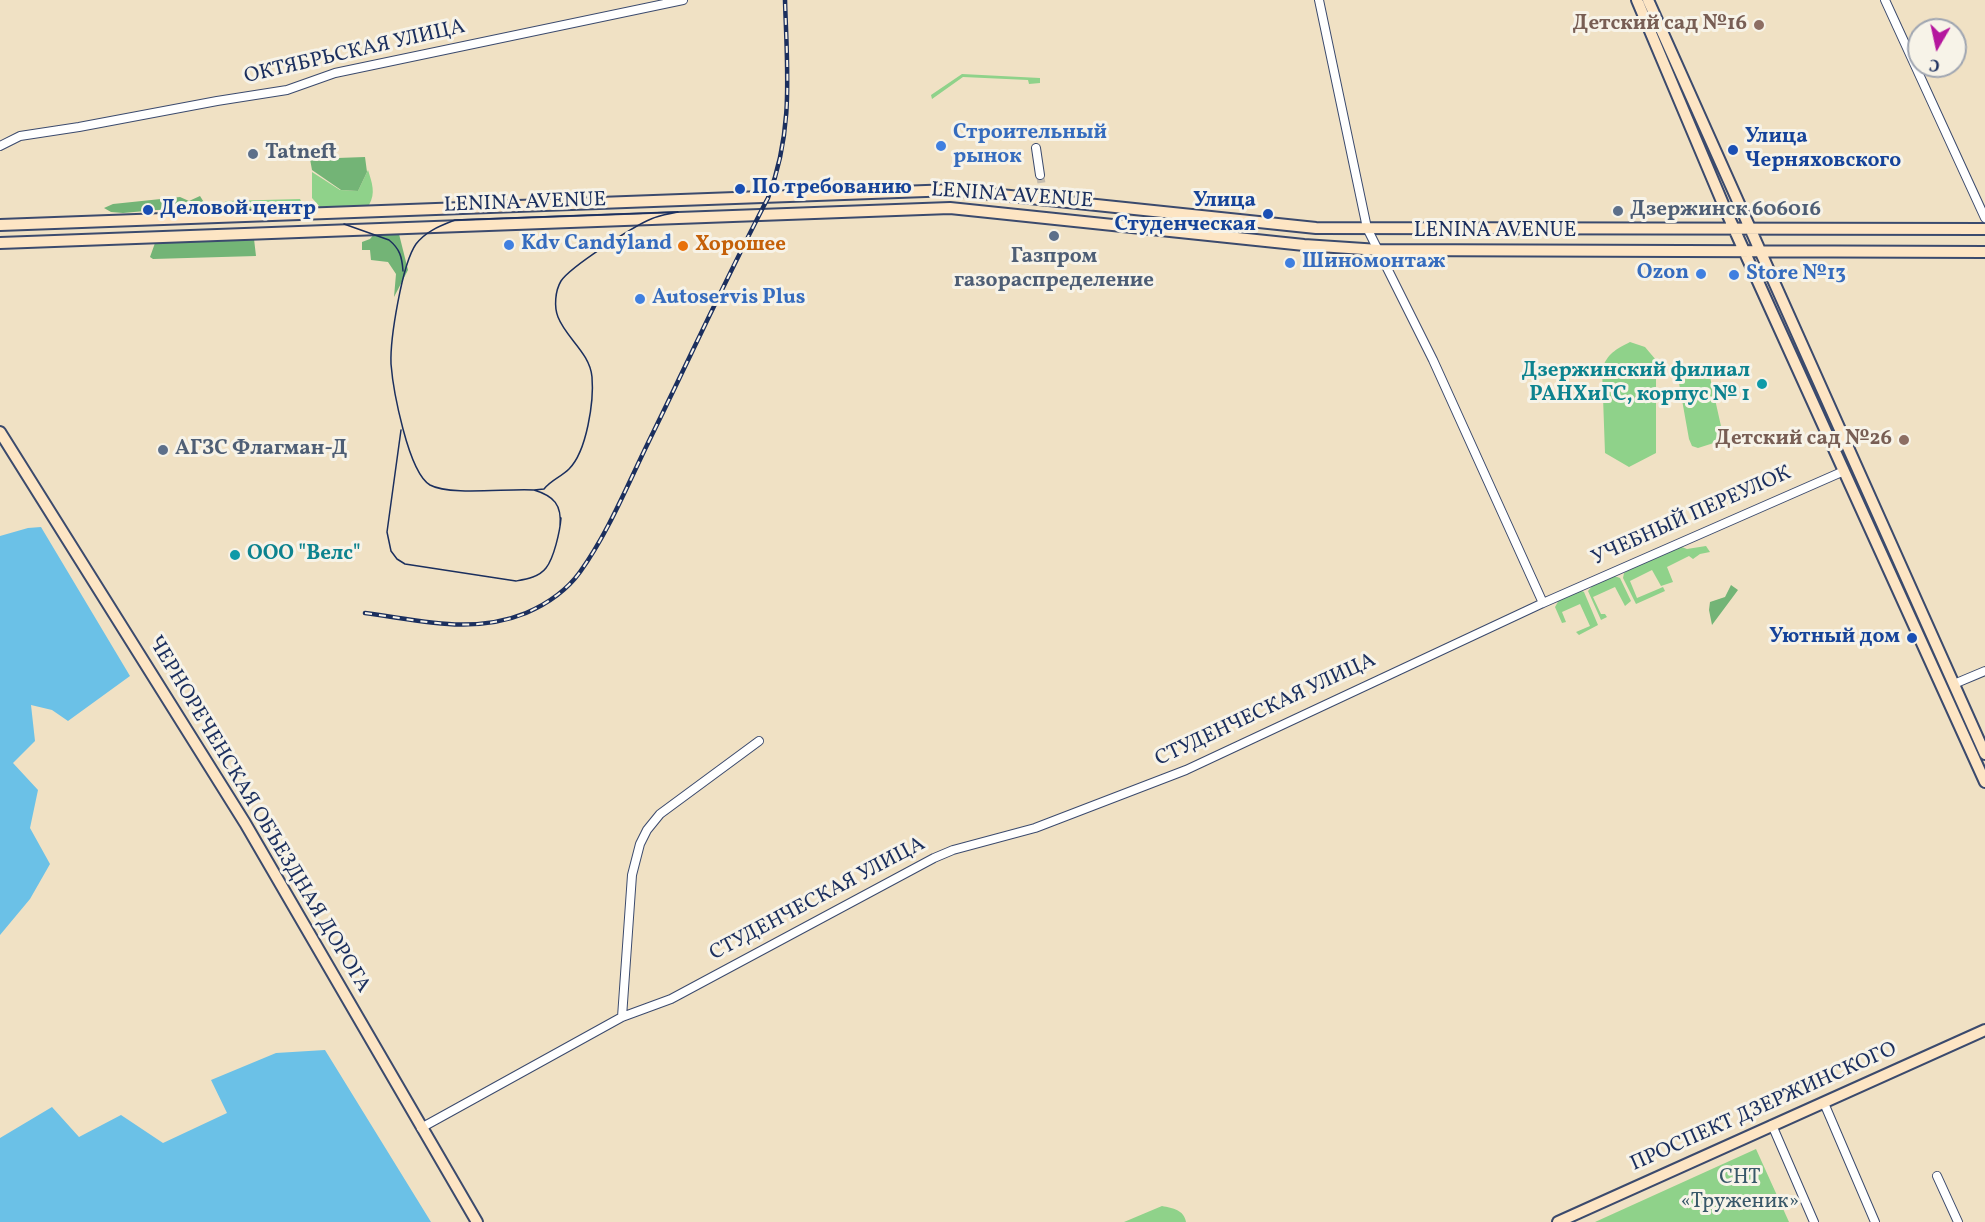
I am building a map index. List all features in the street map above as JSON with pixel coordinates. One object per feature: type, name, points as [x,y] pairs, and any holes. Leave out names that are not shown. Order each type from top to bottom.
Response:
[{"type":"main road","points":[[1637,0],[1735,230],[1985,782]]},
{"type":"main road","points":[[1648,0],[1985,754]]},
{"type":"main road","name":"LENINA AVENUE","points":[[0,225],[953,190],[1316,228],[1985,229]]},
{"type":"main road","name":"LENINA AVENUE","points":[[0,243],[950,208],[1304,245],[1379,250],[1985,252]]},
{"type":"main road","name":"ЧЕРНОРЕЧЕНСКАЯ ОБЪЕЗДНАЯ ДОРОГА","points":[[0,432],[245,824],[477,1222]]},
{"type":"main road","name":"УЧЕБНЫЙ ПЕРЕУЛОК","points":[[1844,471],[1856,466]]},
{"type":"main road","name":"ПРОСПЕКТ ДЗЕРЖИНСКОГО","points":[[1558,1222],[1985,1030]]},
{"type":"street","name":"ОКТЯБРЬСКАЯ УЛИЦА","points":[[0,146],[20,136],[287,90],[335,73],[684,0]]},
{"type":"street","points":[[1319,0],[1367,228],[1433,360],[1543,603]]},
{"type":"street","points":[[1885,0],[1985,218]]},
{"type":"street","points":[[1036,148],[1040,175]]},
{"type":"street","name":"УЧЕБНЫЙ ПЕРЕУЛОК","points":[[1543,603],[1844,471]]},
{"type":"street","name":"СТУДЕНЧЕСКАЯ УЛИЦА","points":[[421,1128],[622,1017],[680,994],[934,858],[953,850],[1035,828],[1186,770],[1543,603]]},
{"type":"street","points":[[1954,684],[1985,671]]},
{"type":"street","points":[[622,1017],[632,875],[640,844],[647,830],[660,814],[759,741]]},
{"type":"street","points":[[1824,1103],[1875,1222]]},
{"type":"street","points":[[1773,1125],[1814,1222]]},
{"type":"street","points":[[1937,1176],[1958,1222]]},
{"type":"green space","points":[[962,74],[1040,78],[1040,83],[1029,84],[1028,80],[963,77],[932,99],[931,95]]},
{"type":"green space","points":[[365,157],[367,172],[358,191],[341,190],[312,170],[310,159]]},
{"type":"green space","points":[[368,170],[373,192],[369,205],[320,207],[312,198],[312,172],[340,190],[358,191]]},
{"type":"green space","points":[[200,196],[205,204],[196,209],[123,213],[111,212],[104,208],[113,204],[180,197],[189,201]]},
{"type":"green space","points":[[300,199],[303,205],[301,211],[225,214],[222,210],[222,205],[226,201]]},
{"type":"green space","points":[[375,233],[399,234],[408,270],[394,297],[396,274],[388,262],[371,260],[370,250],[362,250],[362,242],[370,239]]},
{"type":"green space","points":[[254,239],[256,256],[153,259],[150,257],[155,243]]},
{"type":"green space","points":[[1630,342],[1645,347],[1656,360],[1656,453],[1629,467],[1605,453],[1602,369],[1613,352]]},
{"type":"green space","points":[[1705,374],[1710,377],[1723,435],[1720,441],[1698,448],[1692,446],[1689,439],[1679,383],[1684,379]]},
{"type":"green space","points":[[1679,546],[1687,549],[1706,546],[1710,552],[1700,554],[1693,559],[1689,556],[1667,567],[1673,582],[1661,586],[1652,570],[1630,581],[1637,598],[1663,587],[1665,591],[1636,604],[1623,578],[1624,573],[1641,562]]},
{"type":"green space","points":[[1614,576],[1620,578],[1631,601],[1625,606],[1615,587],[1593,597],[1601,614],[1607,617],[1601,620],[1588,591],[1594,584]]},
{"type":"green space","points":[[1731,585],[1738,590],[1712,625],[1710,602],[1725,597]]},
{"type":"green space","points":[[1580,590],[1584,592],[1598,625],[1579,635],[1576,632],[1590,626],[1580,604],[1562,612],[1566,622],[1562,623],[1555,607],[1559,600]]},
{"type":"green space","name":"СНТ «Труженик»","points":[[1756,1149],[1789,1222],[1595,1222]]},
{"type":"green space","points":[[1162,1206],[1180,1212],[1186,1222],[1124,1222]]},
{"type":"water","points":[[41,527],[130,676],[68,721],[52,710],[31,705],[35,741],[13,763],[38,790],[30,828],[50,864],[30,899],[0,935],[0,536],[28,528]]},
{"type":"water","points":[[325,1050],[431,1222],[0,1222],[0,1138],[52,1107],[79,1137],[121,1115],[163,1143],[227,1113],[211,1080],[276,1053]]},
{"type":"tunnel","points":[[1040,175],[1042,186]]},
{"type":"tram line","points":[[678,212],[654,218],[617,238],[576,266],[561,281],[557,289],[558,317],[587,360],[592,377],[592,399],[585,438],[569,469],[544,489],[465,491],[430,485],[422,477],[409,448],[398,410],[391,364],[395,320],[402,284],[411,254],[420,239],[434,229],[455,220],[678,212]]},
{"type":"tram line","points":[[344,224],[389,240],[400,254],[403,271]]},
{"type":"tram line","points":[[401,430],[387,532],[391,551],[405,564],[516,581],[528,578],[540,574],[549,564],[561,518]]},
{"type":"tram line","points":[[534,490],[547,495],[555,502],[560,512],[560,526]]},
{"type":"railway","points":[[365,613],[466,625],[506,620],[549,601],[563,591],[580,572],[617,509],[768,198],[782,148],[785,124],[787,100],[785,0]]},
{"type":"place","name":"Детский сад №16","points":[[1759,25]]},
{"type":"place","name":"Строительный рынок","points":[[941,146]]},
{"type":"place","name":"Улица Черняховского","points":[[1733,150]]},
{"type":"place","name":"Tatneft","points":[[253,154]]},
{"type":"place","name":"По требованию","points":[[740,189]]},
{"type":"place","name":"Деловой центр","points":[[148,210]]},
{"type":"place","name":"Дзержинск 606016","points":[[1618,211]]},
{"type":"place","name":"Улица Студенческая","points":[[1268,214]]},
{"type":"place","name":"Газпром газораспределение","points":[[1054,236]]},
{"type":"place","name":"Kdv Candyland","points":[[509,245]]},
{"type":"place","name":"Хорошее","points":[[683,246]]},
{"type":"place","name":"Шиномонтаж","points":[[1290,263]]},
{"type":"place","name":"Ozon","points":[[1701,274]]},
{"type":"place","name":"Store №13","points":[[1734,275]]},
{"type":"place","name":"Autoservis Plus","points":[[640,299]]},
{"type":"place","name":"Дзержинский филиал РАНХиГС, корпус № 1","points":[[1762,384]]},
{"type":"place","name":"Детский сад №26","points":[[1904,440]]},
{"type":"place","name":"АГЗС Флагман-Д","points":[[163,450]]},
{"type":"place","name":"ООО \"Велс\"","points":[[235,555]]},
{"type":"place","name":"Уютный дом","points":[[1912,638]]}]
